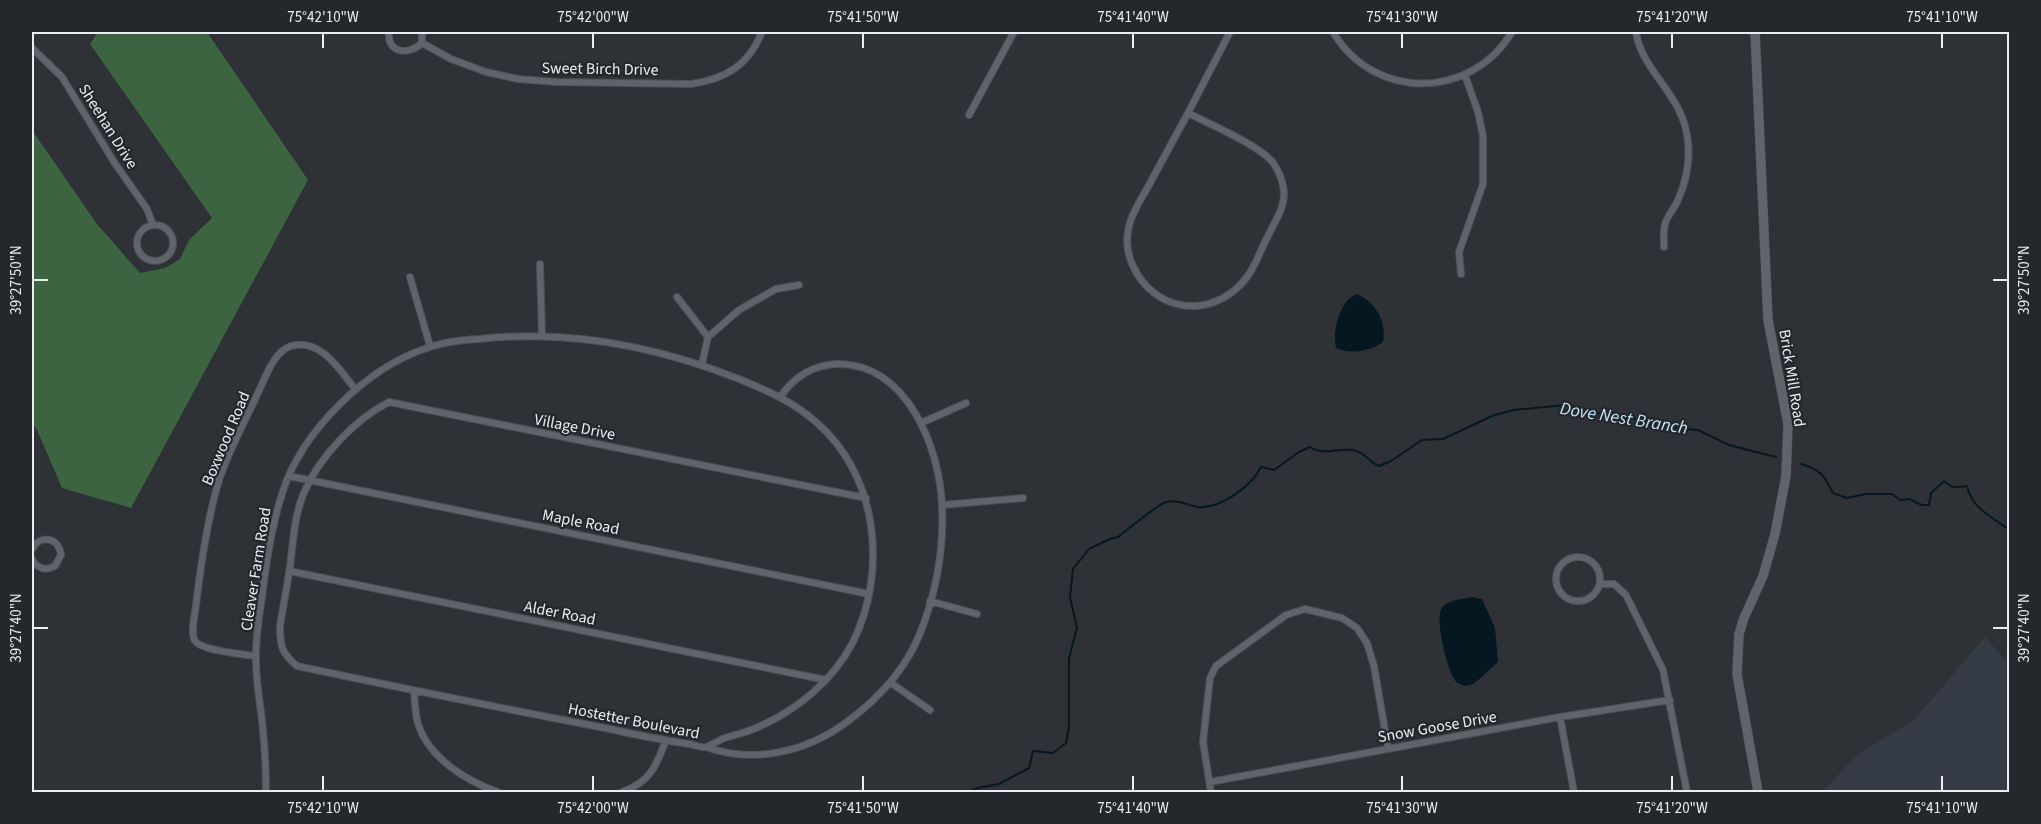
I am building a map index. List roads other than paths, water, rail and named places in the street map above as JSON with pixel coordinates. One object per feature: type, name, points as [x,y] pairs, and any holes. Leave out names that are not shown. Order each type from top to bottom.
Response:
[{"type":"street","points":[[389,32],[391,43],[396,49],[404,52],[412,51],[422,43],[422,32]]},
{"type":"street","name":"Sweet Birch Drive","points":[[422,43],[460,63],[518,79],[557,82],[691,84],[711,81],[728,73],[744,60],[762,32]]},
{"type":"street","points":[[969,115],[1014,32]]},
{"type":"street","points":[[1188,113],[1259,151],[1273,163],[1281,180],[1284,194],[1280,210],[1248,276],[1234,290],[1219,300],[1203,306],[1172,303],[1155,294],[1137,274],[1130,261],[1127,243],[1129,225],[1138,204],[1230,32]]},
{"type":"street","points":[[1333,32],[1345,49],[1375,72],[1392,79],[1429,84],[1465,75],[1494,55],[1512,32]]},
{"type":"street","points":[[1636,32],[1644,57],[1671,94],[1681,113],[1688,141],[1688,171],[1678,201],[1665,224],[1664,247]]},
{"type":"street","name":"Brick Mill Road","points":[[1755,32],[1768,320],[1788,433],[1786,476],[1775,534],[1763,576],[1739,634],[1737,674],[1758,792]]},
{"type":"street","name":"Sheehan Drive","points":[[32,48],[62,77],[114,162],[147,209],[153,225]]},
{"type":"street","points":[[1461,274],[1459,252],[1483,184],[1483,136],[1478,112],[1465,75]]},
{"type":"street","name":"Sheehan Drive","points":[[153,225],[163,226],[173,238],[171,253],[159,261],[147,259],[137,248],[140,232],[153,225]]},
{"type":"street","points":[[540,264],[542,336]]},
{"type":"street","points":[[410,277],[430,346]]},
{"type":"street","points":[[702,364],[708,338],[753,301],[776,289],[799,285]]},
{"type":"street","points":[[677,297],[708,338]]},
{"type":"street","name":"Cleaver Farm Road","points":[[266,792],[263,732],[255,657],[269,544],[282,492],[305,447],[355,389],[390,363],[430,346],[505,336],[542,336],[618,343],[673,355],[702,364],[781,396]]},
{"type":"street","name":"Boxwood Road","points":[[255,657],[201,647],[194,640],[198,584],[212,507],[220,479],[262,385],[280,353],[291,346],[317,349],[331,357],[355,389]]},
{"type":"street","points":[[706,747],[722,753],[740,755],[778,753],[797,749],[838,728],[858,714],[891,683],[924,624],[930,601],[940,554],[942,505],[939,478],[929,442],[909,403],[891,383],[853,364],[830,364],[814,368],[798,376],[781,396]]},
{"type":"street","name":"Hostetter Boulevard","points":[[414,691],[706,747],[755,729],[785,713],[813,693],[843,660],[862,623],[874,564],[873,538],[866,498],[851,465],[838,445],[817,423],[781,396]]},
{"type":"street","name":"Village Drive","points":[[310,480],[350,428],[370,411],[389,402],[866,498]]},
{"type":"street","points":[[921,423],[966,403]]},
{"type":"street","name":"Maple Road","points":[[289,476],[869,594]]},
{"type":"street","points":[[289,571],[295,523],[302,496],[310,480]]},
{"type":"street","points":[[942,505],[1023,498]]},
{"type":"street","points":[[32,549],[34,541],[45,539],[54,541],[61,555],[55,566],[45,569],[36,566],[32,559]]},
{"type":"street","points":[[1576,557],[1586,558],[1598,568],[1600,584],[1597,592],[1586,600],[1573,600],[1562,594],[1557,587],[1557,572],[1566,560],[1576,557]]},
{"type":"street","name":"Cleaver Farm Road","points":[[289,571],[280,626],[280,642],[286,656],[297,666],[414,691]]},
{"type":"street","name":"Alder Road","points":[[289,571],[826,680]]},
{"type":"street","points":[[1600,584],[1614,584],[1626,595],[1663,670],[1687,792]]},
{"type":"street","points":[[930,601],[977,614]]},
{"type":"street","points":[[1211,792],[1203,742],[1210,678],[1216,666],[1286,615],[1305,609],[1342,618],[1357,628],[1367,644],[1374,666],[1388,748]]},
{"type":"street","points":[[891,683],[930,710]]},
{"type":"street","points":[[414,691],[418,723],[437,755],[471,780],[498,792]]},
{"type":"street","name":"Snow Goose Drive","points":[[1210,782],[1560,717],[1670,700]]},
{"type":"street","points":[[1560,717],[1574,792]]},
{"type":"street","points":[[622,792],[634,788],[657,765],[666,740]]},
{"type":"water","points":[[1357,294],[1370,302],[1379,314],[1384,334],[1383,342],[1360,351],[1341,350],[1336,348],[1336,325],[1346,302]]},
{"type":"water","points":[[1472,597],[1482,599],[1495,628],[1498,662],[1476,681],[1465,686],[1455,681],[1448,665],[1440,632],[1440,613],[1444,605],[1448,603]]},
{"type":"waterway","name":"Dove Nest Branch","points":[[968,792],[999,784],[1029,768],[1033,751],[1053,753],[1066,743],[1069,727],[1069,658],[1077,628],[1070,597],[1073,569],[1089,549],[1118,537],[1166,502],[1180,502],[1198,507],[1216,504],[1243,489],[1261,467],[1274,470],[1310,447],[1321,451],[1356,451],[1379,466],[1391,461],[1422,440],[1443,439],[1492,416],[1513,410],[1567,405],[1618,418],[1653,420],[1665,427],[1698,430],[1729,445],[1776,457]]},
{"type":"waterway","name":"Dove Nest Branch","points":[[1801,464],[1821,474],[1833,493],[1847,498],[1866,494],[1892,494],[1900,500],[1909,499],[1922,505],[1929,505],[1931,493],[1944,481],[1954,487],[1967,486],[1978,507],[2010,530]]}]
